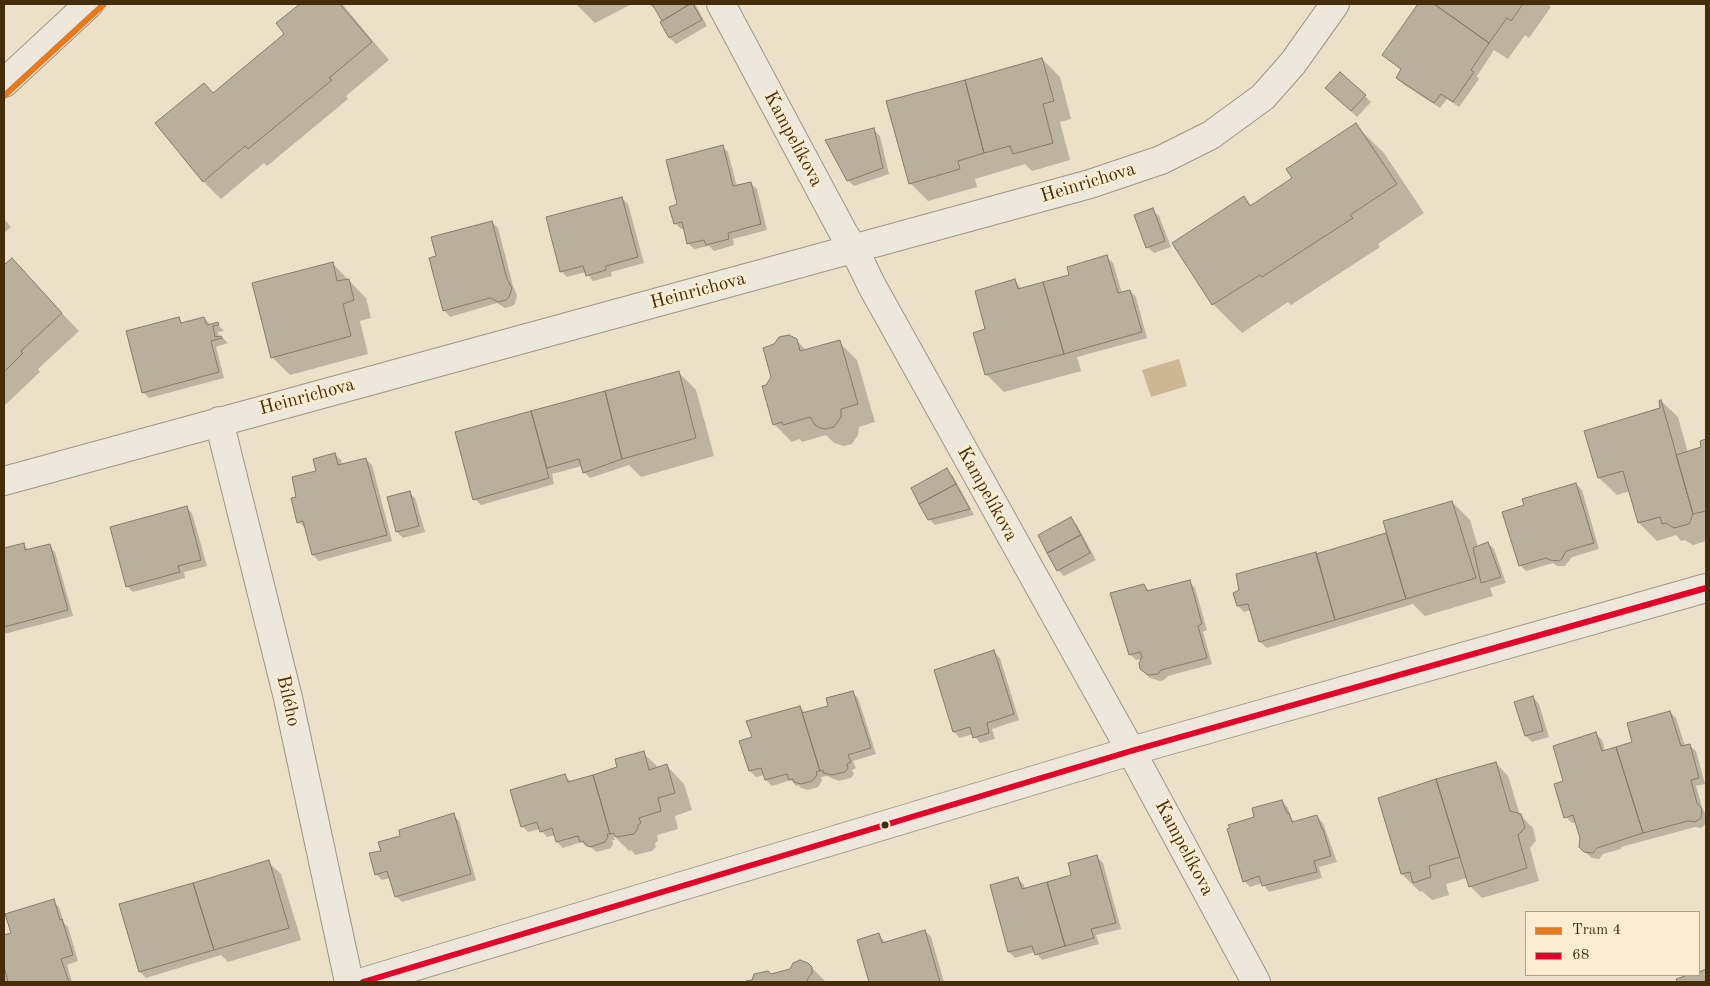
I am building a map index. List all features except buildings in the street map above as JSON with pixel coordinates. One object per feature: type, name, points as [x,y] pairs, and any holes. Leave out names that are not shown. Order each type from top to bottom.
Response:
[{"type":"street","points":[[4,83],[89,4]]},
{"type":"street","name":"Kampelíkova","points":[[721,4],[844,234],[854,249],[876,295],[1131,751],[1256,982]]},
{"type":"street","name":"Heinrichova","points":[[4,481],[1090,184],[1161,160],[1211,135],[1262,96],[1293,63],[1335,4]]},
{"type":"street","name":"Bílého","points":[[219,421],[288,698],[349,982]]},
{"type":"street","points":[[363,982],[1131,751],[1706,588]]},
{"type":"shaded area","points":[[1179,359],[1187,386],[1151,397],[1142,370]]},
{"type":"tram line","name":"4","points":[[4,96],[104,4]]},
{"type":"transit line","name":"68","points":[[363,982],[1131,751],[1706,588]]}]
